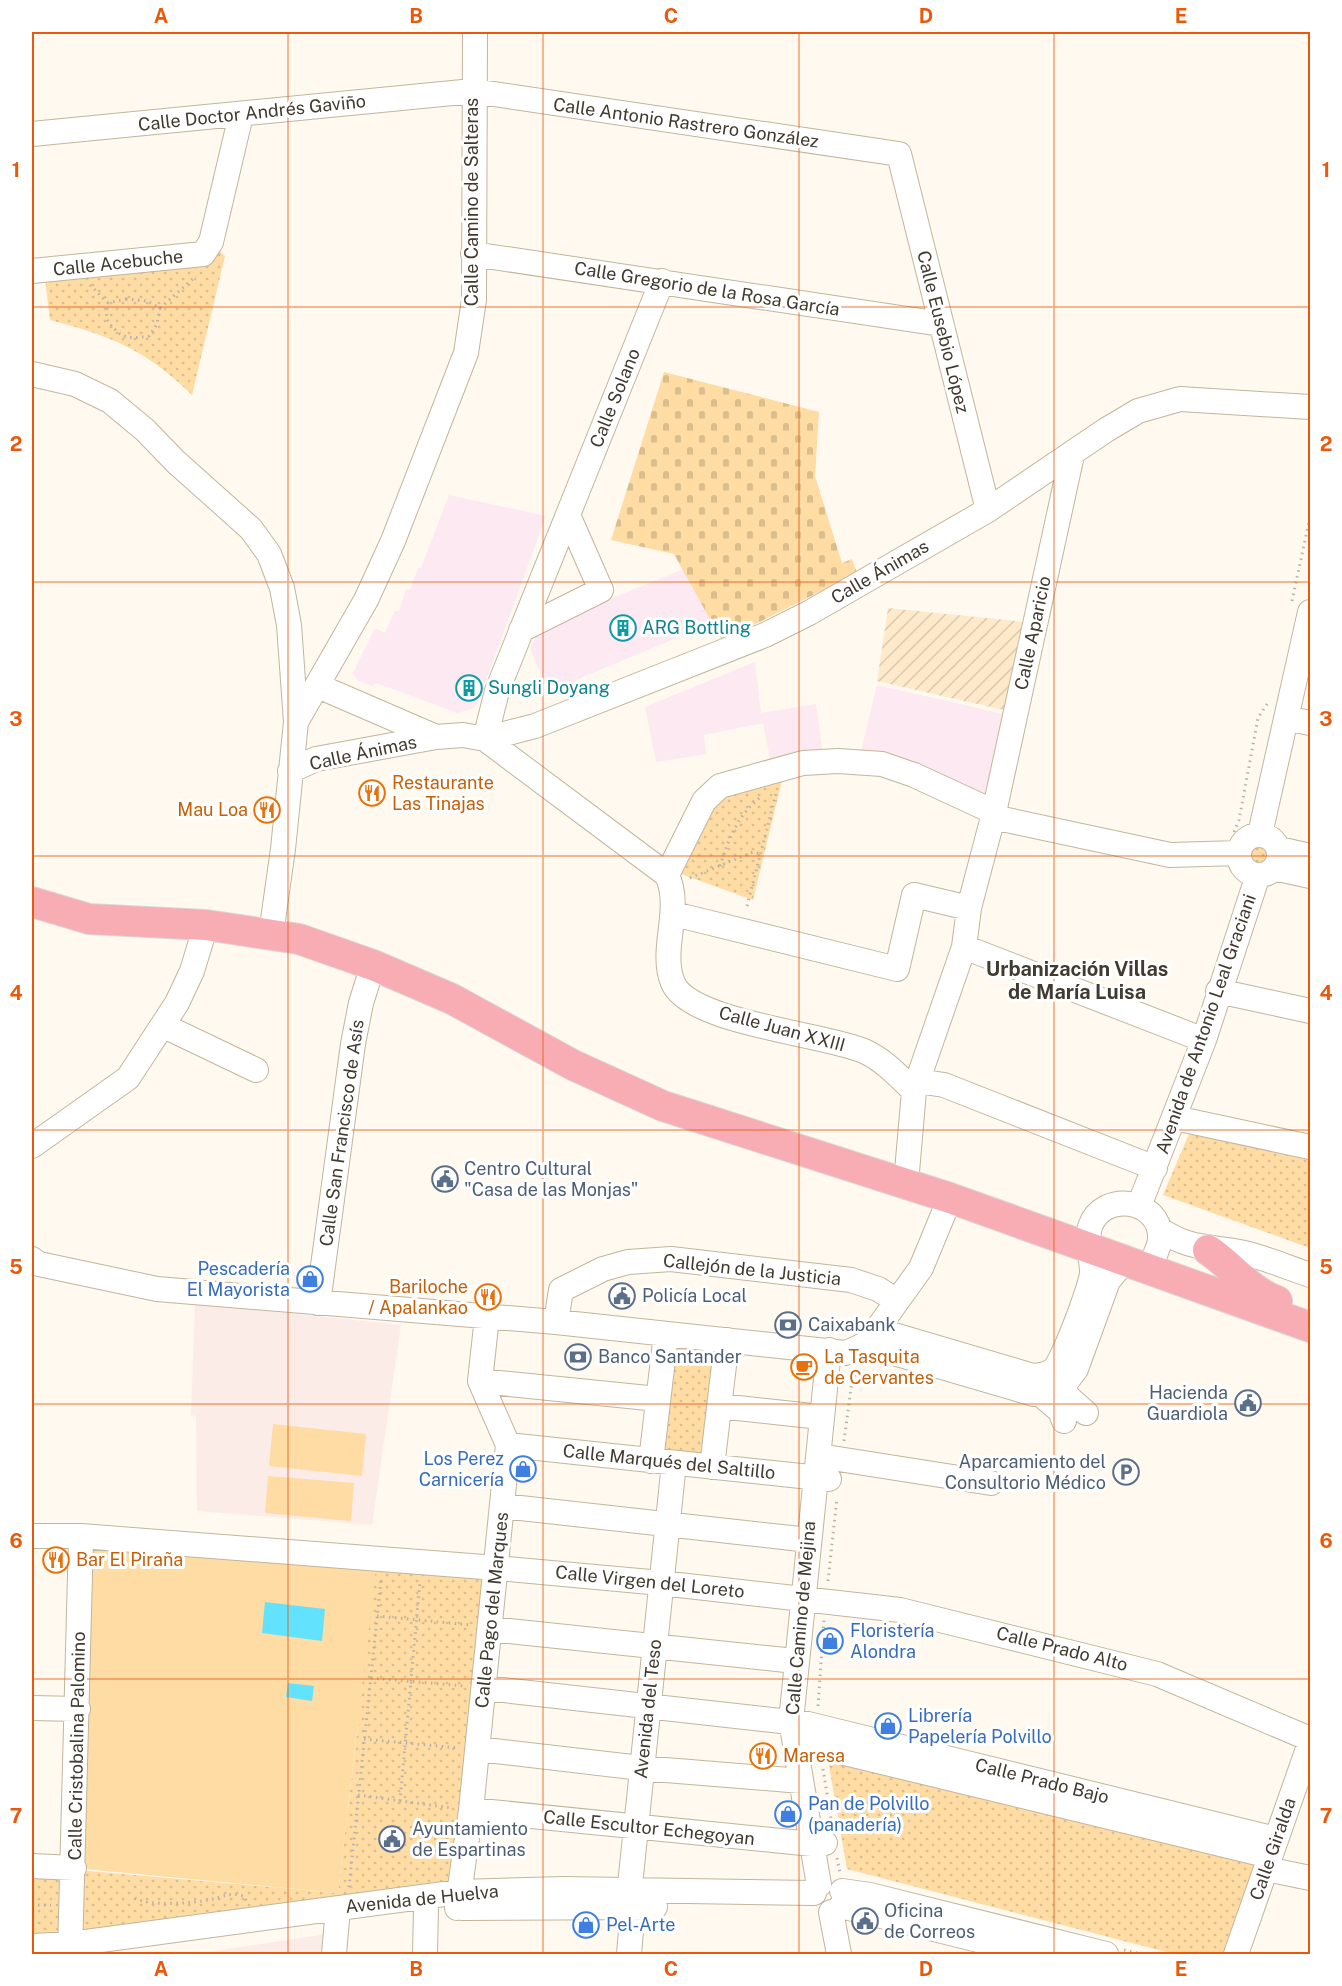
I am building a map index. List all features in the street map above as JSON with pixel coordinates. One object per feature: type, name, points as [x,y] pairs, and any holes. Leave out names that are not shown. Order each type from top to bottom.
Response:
[{"type":"main road","points":[[32,902],[89,919],[206,925],[299,939],[373,965],[452,999],[573,1065],[654,1102],[718,1125],[950,1198],[1047,1233],[1080,1229],[1138,1263],[1311,1327]]},
{"type":"main road","points":[[1208,1250],[1267,1297],[1311,1314]]},
{"type":"street","name":"Calle Camino de Salteras","points":[[296,722],[366,600],[466,353],[474,300],[472,91],[475,32]]},
{"type":"street","name":"Calle Doctor Andrés Gaviño","points":[[32,134],[472,91]]},
{"type":"street","name":"Calle Antonio Rastrero González","points":[[472,91],[899,154]]},
{"type":"street","name":"Calle Acebuche","points":[[32,271],[203,255],[211,242],[241,115]]},
{"type":"street","name":"Calle Eusebio López","points":[[899,154],[988,510]]},
{"type":"street","name":"Calle Gregorio de la Rosa García","points":[[473,254],[941,324]]},
{"type":"street","name":"Calle Solano","points":[[485,739],[497,691],[662,281]]},
{"type":"street","points":[[32,374],[75,384],[110,401],[145,430],[176,462],[251,529],[269,554],[282,588],[289,625],[296,722],[283,849],[271,934]]},
{"type":"street","name":"Calle Ánimas","points":[[290,771],[316,759],[436,737],[463,735],[485,739],[535,726],[765,635],[809,613],[988,510],[1138,411],[1180,399],[1304,403]]},
{"type":"street","name":"Calle Aparicio","points":[[916,1086],[964,947],[969,908],[993,814],[1072,455]]},
{"type":"street","points":[[521,630],[601,590],[568,515]]},
{"type":"street","points":[[1260,834],[1311,612]]},
{"type":"street","name":"Calle Ánimas","points":[[318,686],[436,737]]},
{"type":"street","points":[[1286,718],[1311,723]]},
{"type":"street","points":[[485,739],[676,877],[704,801],[720,786],[803,763],[838,760],[882,764],[914,775],[993,814],[1170,855],[1239,853]]},
{"type":"street","points":[[1271,864],[1271,838],[1260,834],[1245,840],[1239,853],[1244,867],[1271,864],[1311,856]]},
{"type":"street","points":[[1271,864],[1311,876]]},
{"type":"street","name":"Avenida de Antonio Leal Graciani","points":[[1139,1206],[1204,1040],[1218,991],[1271,864]]},
{"type":"street","name":"Calle Juan XXIII","points":[[676,877],[669,968],[674,986],[691,1001],[764,1027],[864,1051],[916,1086]]},
{"type":"street","points":[[674,914],[897,969],[914,895],[969,908]]},
{"type":"street","points":[[32,1146],[68,1118],[128,1078],[164,1026],[192,971],[206,925]]},
{"type":"street","points":[[964,947],[1204,1040]]},
{"type":"street","name":"Calle San Francisco de Asís","points":[[318,1303],[353,1044],[361,1004],[373,965]]},
{"type":"street","points":[[1218,991],[1311,1011]]},
{"type":"street","points":[[164,1026],[256,1070]]},
{"type":"street","points":[[906,1184],[916,1086],[944,1085],[1155,1168]]},
{"type":"street","points":[[1175,1118],[1311,1147]]},
{"type":"street","points":[[850,1354],[897,1301],[921,1268],[950,1198]]},
{"type":"street","points":[[1075,1417],[1060,1411],[1050,1385],[1055,1368],[1064,1354],[1092,1274],[1091,1235],[1105,1207],[1116,1203],[1139,1206],[1148,1211],[1159,1229],[1176,1241],[1208,1250],[1243,1253],[1311,1275]]},
{"type":"street","points":[[32,1259],[39,1264],[157,1289],[556,1322],[850,1354],[884,1335],[894,1335],[1033,1376],[1050,1385],[1067,1381],[1076,1369],[1108,1281],[1138,1263],[1160,1239],[1159,1229]]},
{"type":"street","name":"Callejón de la Justicia","points":[[556,1322],[561,1290],[603,1269],[627,1262],[671,1259],[850,1280],[878,1289],[897,1301]]},
{"type":"street","name":"Calle Pago del Marques","points":[[458,1900],[478,1749],[508,1445],[480,1381],[487,1317]]},
{"type":"street","name":"Avenida del Teso","points":[[629,1954],[641,1768],[667,1524],[658,1400],[666,1334]]},
{"type":"street","points":[[712,1467],[727,1340]]},
{"type":"street","name":"Calle Camino de Mejina","points":[[839,1954],[830,1894],[827,1841],[795,1661],[815,1600],[809,1540],[831,1474],[821,1417],[850,1354]]},
{"type":"street","name":"Calle Camino de Mejina","points":[[827,1841],[801,1781],[809,1732],[808,1677],[815,1600],[831,1474],[850,1354]]},
{"type":"street","points":[[480,1381],[658,1400]]},
{"type":"street","points":[[719,1406],[821,1417]]},
{"type":"street","name":"Calle Marqués del Saltillo","points":[[508,1445],[712,1467],[991,1483]]},
{"type":"street","points":[[502,1506],[809,1540]]},
{"type":"street","name":"Calle Virgen del Loreto","points":[[32,1536],[81,1536],[497,1568],[815,1600]]},
{"type":"street","name":"Calle Cristobalina Palomino","points":[[70,1949],[74,1868],[81,1536]]},
{"type":"street","name":"Calle Prado Alto","points":[[815,1600],[900,1610],[1157,1674],[1310,1743]]},
{"type":"street","points":[[491,1628],[795,1661]]},
{"type":"street","name":"Calle Prado Bajo","points":[[484,1688],[647,1706],[809,1732],[1271,1855],[1311,1878]]},
{"type":"street","points":[[32,1708],[78,1708]]},
{"type":"street","name":"Calle Giralda","points":[[1236,1954],[1310,1743]]},
{"type":"street","points":[[478,1749],[641,1768],[801,1781]]},
{"type":"street","name":"Calle Escultor Echegoyan","points":[[471,1810],[636,1828],[827,1841]]},
{"type":"street","points":[[32,1866],[74,1868]]},
{"type":"street","points":[[830,1894],[1035,1954]]},
{"type":"street","points":[[830,1894],[870,1895],[1106,1954]]},
{"type":"street","name":"Avenida de Huelva","points":[[32,1946],[70,1949],[247,1920],[458,1900],[830,1894]]},
{"type":"street","name":"Avenida de Huelva","points":[[94,1954],[341,1911],[426,1910],[458,1900]]},
{"type":"street","points":[[425,1954],[426,1910]]},
{"type":"street","points":[[334,1954],[341,1911]]},
{"type":"path","points":[[160,308],[147,301],[126,299],[108,303],[105,318],[117,334],[132,339],[149,336],[158,324],[160,308],[197,274],[203,255]]},
{"type":"path","points":[[720,866],[735,824],[749,806],[778,786],[747,906]]},
{"type":"path","points":[[676,877],[720,866],[753,852],[761,854]]},
{"type":"path","points":[[830,1894],[827,1841],[809,1732],[815,1600],[831,1474],[852,1381],[850,1354]]},
{"type":"path","points":[[341,1911],[358,1795],[383,1559]]},
{"type":"path","points":[[400,1801],[422,1562]]},
{"type":"path","points":[[377,1616],[491,1628]]},
{"type":"path","points":[[371,1678],[484,1688]]},
{"type":"path","points":[[364,1739],[478,1749]]},
{"type":"path","points":[[358,1795],[471,1810]]},
{"type":"path","points":[[135,1898],[150,1903],[193,1902],[235,1893],[245,1897],[247,1920]]},
{"type":"shaded area","points":[[449,495],[546,516],[478,702],[473,708],[458,713],[376,683],[373,686],[358,681],[353,673],[375,628],[385,633],[395,611],[399,611],[406,589],[410,590],[418,568],[421,568]]},
{"type":"shaded area","points":[[689,567],[717,621],[576,680],[578,687],[550,696],[530,648],[541,627]]},
{"type":"shaded area","points":[[888,608],[1025,622],[1008,711],[877,681]]},
{"type":"shaded area","points":[[755,662],[761,713],[816,704],[823,756],[772,768],[763,723],[704,735],[706,754],[656,762],[645,707]]},
{"type":"shaded area","points":[[877,685],[1008,715],[990,806],[860,755]]},
{"type":"shaded area","points":[[195,1303],[401,1325],[372,1525],[197,1511],[196,1416],[191,1415]]},
{"type":"shaded area","points":[[327,1934],[323,1954],[206,1954],[207,1952]]},
{"type":"green space","points":[[211,242],[225,256],[192,395],[159,367],[127,347],[92,332],[50,320],[44,270]]},
{"type":"green space","points":[[664,372],[819,412],[815,476],[842,563],[852,559],[857,573],[722,641],[674,554],[611,540]]},
{"type":"green space","points":[[785,768],[753,900],[670,870],[704,801]]},
{"type":"green space","points":[[1254,839],[1270,843],[1276,859],[1254,870],[1245,863],[1245,846]]},
{"type":"green space","points":[[1189,1134],[1310,1160],[1310,1248],[1163,1195]]},
{"type":"green space","points":[[666,1334],[727,1340],[712,1467],[651,1461]]},
{"type":"green space","points":[[273,1424],[366,1434],[362,1476],[269,1466]]},
{"type":"green space","points":[[268,1476],[354,1483],[351,1521],[265,1513]]},
{"type":"green space","points":[[81,1536],[377,1559],[338,1893],[74,1868]]},
{"type":"green space","points":[[251,1549],[497,1568],[459,1892],[32,1946],[32,1866],[338,1893],[358,1723]]},
{"type":"green space","points":[[827,1754],[1261,1860],[1228,1954],[1174,1954],[847,1869]]},
{"type":"water","points":[[265,1602],[325,1609],[322,1641],[262,1633]]},
{"type":"water","points":[[288,1683],[314,1686],[312,1701],[286,1697]]},
{"type":"place","name":"ARG Bottling","points":[[623,628]]},
{"type":"place","name":"Sungli Doyang","points":[[469,688]]},
{"type":"place","name":"Restaurante Las Tinajas","points":[[372,793]]},
{"type":"place","name":"Mau Loa","points":[[267,810]]},
{"type":"place","name":"Centro Cultural \"Casa de las Monjas\"","points":[[445,1179]]},
{"type":"place","name":"Pescadería El Mayorista","points":[[310,1279]]},
{"type":"place","name":"Policía Local","points":[[622,1296]]},
{"type":"place","name":"Bariloche / Apalankao","points":[[488,1297]]},
{"type":"place","name":"Caixabank","points":[[788,1325]]},
{"type":"place","name":"Banco Santander","points":[[578,1357]]},
{"type":"place","name":"La Tasquita de Cervantes","points":[[804,1367]]},
{"type":"place","name":"Hacienda Guardiola","points":[[1248,1403]]},
{"type":"place","name":"Los Perez Carnicería","points":[[523,1469]]},
{"type":"place","name":"Aparcamiento del Consultorio Médico","points":[[1126,1472]]},
{"type":"place","name":"Bar El Piraña","points":[[56,1560]]},
{"type":"place","name":"Floristería Alondra","points":[[830,1641]]},
{"type":"place","name":"Librería Papelería Polvillo","points":[[888,1726]]},
{"type":"place","name":"Maresa","points":[[763,1756]]},
{"type":"place","name":"Pan de Polvillo (panadería)","points":[[788,1814]]},
{"type":"place","name":"Ayuntamiento de Espartinas","points":[[392,1839]]},
{"type":"place","name":"Oficina de Correos","points":[[865,1921]]},
{"type":"place","name":"Pel-Arte","points":[[586,1925]]},
{"type":"district","name":"Urbanización Villas de María Luisa","points":[[1077,980]]}]
